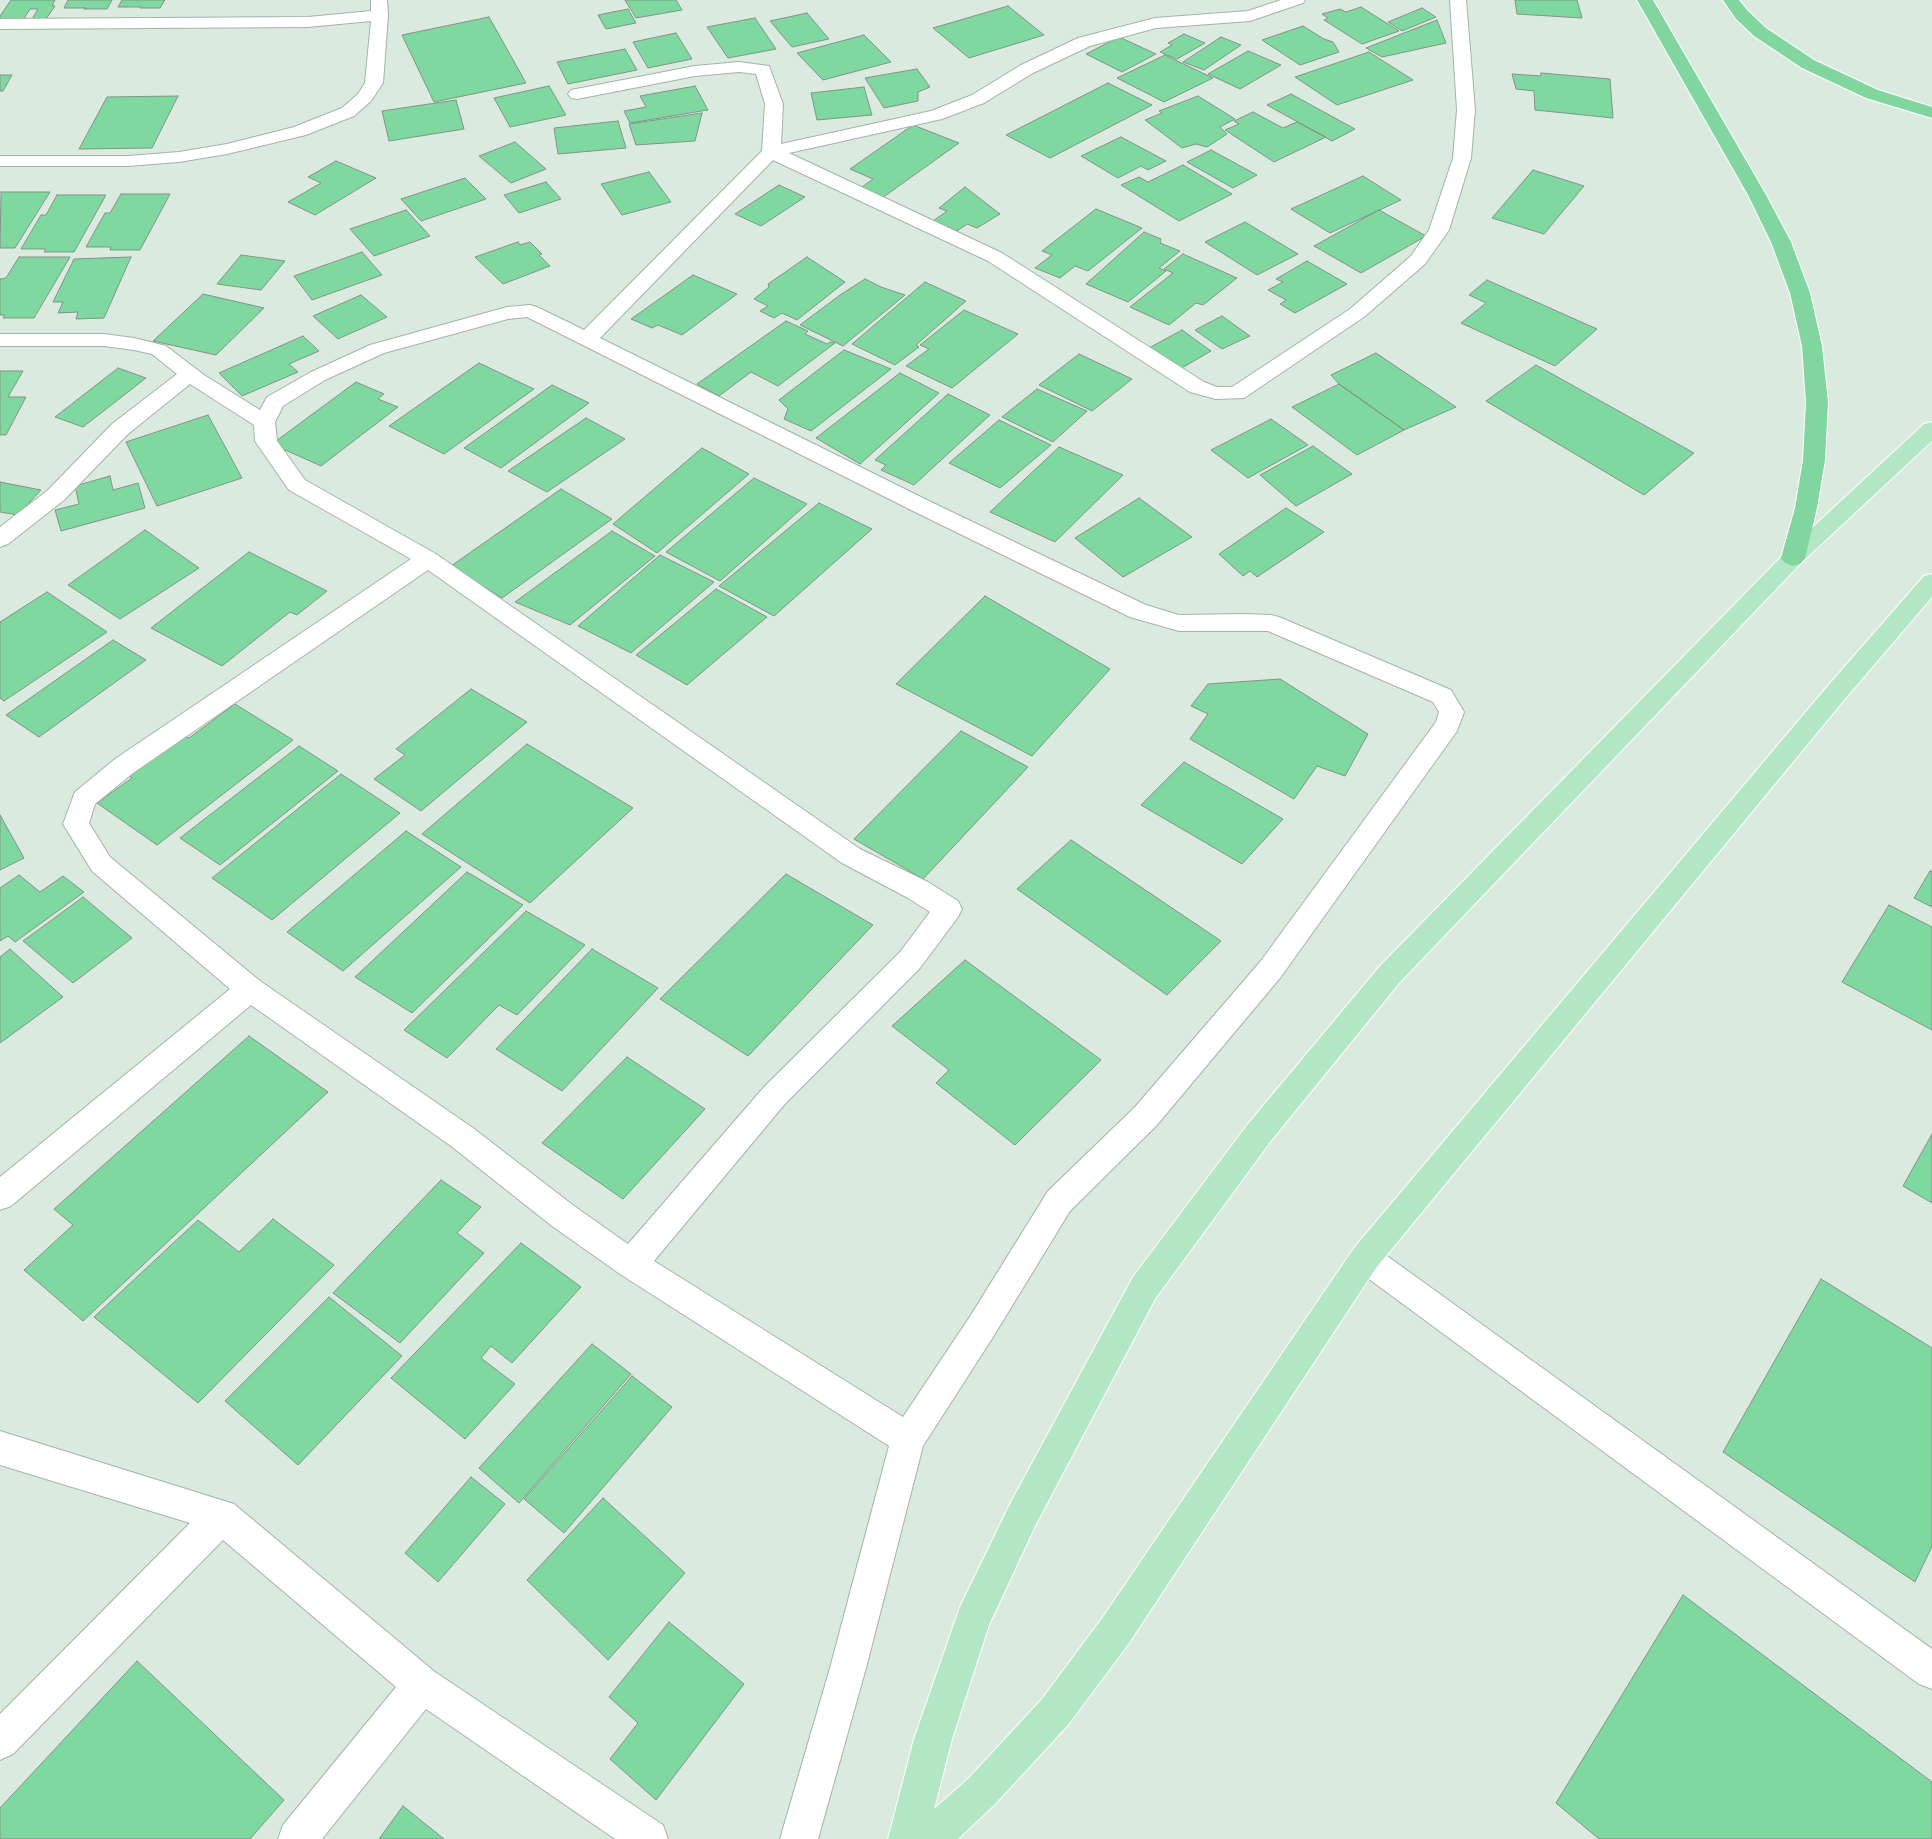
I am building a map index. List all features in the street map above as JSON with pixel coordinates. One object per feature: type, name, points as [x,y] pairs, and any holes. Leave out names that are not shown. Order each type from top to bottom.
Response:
[{"type":"highway","points":[[1645,0],[1756,195],[1780,242],[1800,293],[1812,346],[1817,402],[1814,460],[1806,508],[1793,558]]},
{"type":"highway","points":[[1731,0],[1742,15],[1760,32],[1808,64],[1872,94],[1932,113]]},
{"type":"main road","points":[[906,1839],[933,1739],[973,1620],[1023,1514],[1144,1288],[1259,1133],[1390,974],[1793,558],[1932,429]]},
{"type":"main road","points":[[930,1839],[982,1791],[1055,1712],[1116,1630],[1365,1258],[1835,694],[1932,582]]},
{"type":"street","points":[[586,340],[771,152],[936,115],[978,99],[1027,69],[1084,42],[1155,23],[1250,16],[1297,0]]},
{"type":"street","points":[[771,152],[995,257],[1197,387],[1216,393],[1237,393],[1356,313],[1418,260],[1439,230],[1462,158],[1466,110],[1458,0]]},
{"type":"street","points":[[0,24],[308,22],[380,7],[374,83],[365,97],[348,112],[300,131],[227,149],[179,157],[128,161],[0,161]]},
{"type":"street","points":[[577,94],[695,71],[739,67],[764,70],[774,104],[771,152]]},
{"type":"street","points":[[631,1264],[774,1096],[910,960],[948,909],[918,890],[850,856],[428,559],[297,485],[266,441],[264,422],[274,402],[318,376],[376,349],[507,313],[530,311],[923,507],[1138,611],[1179,623],[1243,622],[1271,624],[1442,696],[1452,712],[1448,725],[1270,970],[1146,1116],[1059,1201],[982,1326],[908,1439],[848,1668],[799,1839]]},
{"type":"street","points":[[0,340],[104,340],[159,350],[190,374],[264,422]]},
{"type":"street","points":[[0,540],[56,495],[120,429],[190,374]]},
{"type":"street","points":[[428,559],[124,766],[84,799],[76,824],[101,864],[250,989],[462,1137],[563,1216],[631,1264],[908,1439]]},
{"type":"street","points":[[0,1196],[250,989]]},
{"type":"street","points":[[1365,1258],[1932,1671]]},
{"type":"street","points":[[0,1448],[222,1516],[422,1685],[649,1839]]},
{"type":"street","points":[[0,1741],[222,1516]]},
{"type":"street","points":[[297,1839],[422,1685]]},
{"type":"building","points":[[11,0],[55,0],[52,6],[55,6],[46,19],[32,19],[38,9],[30,9],[23,20],[0,20],[0,16]]},
{"type":"building","points":[[68,0],[112,0],[107,9],[84,9],[86,8],[64,8]]},
{"type":"building","points":[[122,0],[165,0],[160,8],[118,7]]},
{"type":"building","points":[[625,0],[676,0],[682,10],[636,18]]},
{"type":"building","points":[[1515,0],[1577,0],[1582,18],[1517,14]]},
{"type":"building","points":[[1008,6],[1044,35],[969,58],[933,28]]},
{"type":"building","points":[[1361,7],[1399,31],[1362,44],[1324,20],[1328,18],[1322,14],[1340,9],[1346,12]]},
{"type":"building","points":[[1422,8],[1436,17],[1402,31],[1388,22]]},
{"type":"building","points":[[628,9],[636,23],[606,29],[598,15]]},
{"type":"building","points":[[807,13],[829,39],[792,47],[770,21]]},
{"type":"building","points":[[489,17],[526,83],[434,102],[402,35]]},
{"type":"building","points":[[755,18],[776,49],[728,58],[707,27]]},
{"type":"building","points":[[1437,20],[1446,43],[1382,57],[1366,48]]},
{"type":"building","points":[[1303,26],[1324,39],[1333,42],[1339,52],[1300,65],[1262,40]]},
{"type":"building","points":[[676,33],[692,59],[648,68],[633,42]]},
{"type":"building","points":[[1184,34],[1205,43],[1177,59],[1160,52],[1172,45],[1168,43]]},
{"type":"building","points":[[864,35],[891,62],[823,80],[797,53]]},
{"type":"building","points":[[1119,37],[1156,54],[1122,72],[1086,54]]},
{"type":"building","points":[[1221,37],[1241,45],[1204,70],[1183,62]]},
{"type":"building","points":[[625,49],[637,70],[568,84],[557,62]]},
{"type":"building","points":[[1248,51],[1281,65],[1240,89],[1208,74]]},
{"type":"building","points":[[1369,52],[1413,80],[1337,105],[1295,77]]},
{"type":"building","points":[[1165,55],[1213,78],[1164,102],[1117,78]]},
{"type":"building","points":[[917,69],[930,87],[918,92],[918,101],[884,108],[865,78]]},
{"type":"building","points":[[1541,73],[1610,79],[1613,118],[1535,110],[1534,91],[1516,89],[1512,74],[1541,76]]},
{"type":"building","points":[[0,75],[12,75],[3,91],[0,91]]},
{"type":"building","points":[[1108,83],[1152,105],[1050,158],[1006,135]]},
{"type":"building","points":[[549,86],[566,115],[510,127],[494,98]]},
{"type":"building","points":[[695,86],[708,110],[630,123],[624,111],[646,107],[640,96]]},
{"type":"building","points":[[864,87],[872,115],[817,120],[811,93]]},
{"type":"building","points":[[1291,94],[1355,129],[1332,141],[1267,105]]},
{"type":"building","points":[[178,96],[152,148],[79,149],[107,97]]},
{"type":"building","points":[[1198,96],[1235,119],[1220,127],[1227,134],[1207,147],[1196,144],[1182,148],[1145,120],[1162,113],[1159,111]]},
{"type":"building","points":[[456,100],[464,129],[389,141],[382,111]]},
{"type":"building","points":[[1253,112],[1283,128],[1297,122],[1326,137],[1274,162],[1225,130],[1239,124],[1234,121]]},
{"type":"building","points":[[702,113],[695,141],[636,145],[629,124]]},
{"type":"building","points":[[618,121],[626,148],[558,154],[554,128]]},
{"type":"building","points":[[913,125],[959,143],[882,198],[859,189],[873,179],[850,169]]},
{"type":"building","points":[[1121,137],[1166,161],[1148,170],[1141,166],[1118,178],[1081,156]]},
{"type":"building","points":[[515,142],[546,169],[511,183],[479,156]]},
{"type":"building","points":[[1211,150],[1257,175],[1233,188],[1187,162]]},
{"type":"building","points":[[336,161],[376,178],[315,215],[288,202],[321,183],[308,177]]},
{"type":"building","points":[[1183,165],[1232,194],[1179,221],[1121,185],[1139,177],[1148,182]]},
{"type":"building","points":[[1533,170],[1584,186],[1544,234],[1492,218]]},
{"type":"building","points":[[649,172],[671,202],[622,215],[601,184]]},
{"type":"building","points":[[1363,176],[1401,200],[1330,233],[1291,209]]},
{"type":"building","points":[[465,178],[486,199],[421,221],[401,199]]},
{"type":"building","points":[[546,182],[561,199],[519,213],[504,195]]},
{"type":"building","points":[[779,185],[805,197],[761,226],[735,214]]},
{"type":"building","points":[[965,187],[1000,214],[977,228],[967,224],[957,231],[933,221],[947,211],[939,208]]},
{"type":"building","points":[[1,192],[50,192],[15,248],[0,248]]},
{"type":"building","points":[[121,194],[170,194],[140,250],[110,250],[111,247],[86,247],[105,213],[110,213]]},
{"type":"building","points":[[57,195],[106,195],[74,252],[44,252],[46,249],[21,249],[41,215],[46,215]]},
{"type":"building","points":[[1096,209],[1142,228],[1088,271],[1075,266],[1060,278],[1035,268],[1052,255],[1042,251]]},
{"type":"building","points":[[406,210],[430,236],[374,256],[350,229]]},
{"type":"building","points":[[1379,210],[1426,236],[1361,273],[1314,246]]},
{"type":"building","points":[[1245,222],[1298,254],[1257,275],[1205,242]]},
{"type":"building","points":[[1144,232],[1161,239],[1160,243],[1180,251],[1159,268],[1166,271],[1128,302],[1086,284]]},
{"type":"building","points":[[518,242],[520,245],[530,242],[542,254],[539,255],[550,266],[503,284],[475,257]]},
{"type":"building","points":[[362,252],[382,275],[312,300],[294,276]]},
{"type":"building","points":[[1183,254],[1237,278],[1203,305],[1196,303],[1169,325],[1130,307],[1173,273],[1164,269]]},
{"type":"building","points":[[241,255],[285,261],[261,290],[217,284]]},
{"type":"building","points":[[19,257],[70,257],[34,318],[3,318],[5,315],[0,315],[0,279],[6,278]]},
{"type":"building","points":[[131,257],[104,318],[76,319],[78,312],[58,313],[63,302],[53,302],[74,259]]},
{"type":"building","points":[[807,257],[845,282],[797,320],[782,313],[774,318],[760,311],[768,306],[754,299],[769,287],[768,284]]},
{"type":"building","points":[[1307,261],[1347,284],[1295,313],[1280,304],[1286,300],[1268,290],[1283,282],[1276,279]]},
{"type":"building","points":[[693,275],[737,294],[682,335],[658,325],[652,328],[631,319]]},
{"type":"building","points":[[865,279],[905,295],[843,346],[800,325],[840,295]]},
{"type":"building","points":[[1487,280],[1597,329],[1555,366],[1461,323],[1486,303],[1469,295]]},
{"type":"building","points":[[925,282],[966,301],[916,345],[919,347],[895,365],[852,344]]},
{"type":"building","points":[[203,294],[264,308],[216,355],[153,341]]},
{"type":"building","points":[[361,295],[387,317],[338,339],[313,316]]},
{"type":"building","points":[[964,310],[1018,334],[952,388],[906,366],[929,349],[920,345]]},
{"type":"building","points":[[1222,316],[1250,336],[1222,349],[1195,330]]},
{"type":"building","points":[[786,321],[808,331],[805,334],[827,344],[830,342],[835,343],[778,386],[751,372],[719,396],[697,384]]},
{"type":"building","points":[[1182,330],[1211,351],[1180,369],[1149,348]]},
{"type":"building","points":[[303,336],[319,351],[289,364],[298,372],[242,396],[219,373]]},
{"type":"building","points":[[844,350],[891,369],[811,431],[784,419],[788,409],[779,400]]},
{"type":"building","points":[[1376,353],[1456,407],[1404,430],[1339,384],[1331,375]]},
{"type":"building","points":[[1079,354],[1132,379],[1092,411],[1039,385]]},
{"type":"building","points":[[479,363],[534,389],[444,454],[389,426]]},
{"type":"building","points":[[1536,365],[1694,453],[1644,495],[1486,401]]},
{"type":"building","points":[[118,368],[146,378],[83,427],[55,417]]},
{"type":"building","points":[[0,371],[23,371],[8,397],[26,397],[6,435],[0,435]]},
{"type":"building","points":[[900,373],[939,393],[860,464],[816,438]]},
{"type":"building","points":[[356,382],[384,394],[378,399],[398,407],[321,466],[272,444]]},
{"type":"building","points":[[1339,384],[1404,430],[1357,455],[1292,407]]},
{"type":"building","points":[[552,385],[589,403],[501,468],[464,448]]},
{"type":"building","points":[[1037,389],[1087,411],[1053,442],[1002,417]]},
{"type":"building","points":[[948,394],[990,415],[914,485],[881,470],[886,465],[875,460]]},
{"type":"building","points":[[208,415],[242,478],[157,506],[126,442]]},
{"type":"building","points":[[586,418],[625,439],[547,492],[508,471]]},
{"type":"building","points":[[1271,419],[1308,445],[1248,478],[1211,450]]},
{"type":"building","points":[[999,420],[1051,445],[1000,488],[949,463]]},
{"type":"building","points":[[1313,446],[1352,474],[1296,506],[1260,475]]},
{"type":"building","points":[[1059,447],[1123,475],[1055,542],[990,512]]},
{"type":"building","points":[[702,448],[749,474],[657,553],[613,524]]},
{"type":"building","points":[[110,476],[113,490],[138,483],[145,508],[61,531],[55,510],[79,504],[75,486]]},
{"type":"building","points":[[754,478],[807,504],[720,581],[666,552]]},
{"type":"building","points":[[0,482],[41,490],[18,515],[0,512]]},
{"type":"building","points":[[561,489],[612,519],[502,598],[451,566]]},
{"type":"building","points":[[1139,498],[1192,537],[1123,577],[1075,538]]},
{"type":"building","points":[[819,503],[872,529],[774,616],[719,586]]},
{"type":"building","points":[[1286,508],[1324,532],[1257,577],[1250,571],[1243,576],[1219,554]]},
{"type":"building","points":[[145,530],[199,568],[120,619],[68,585]]},
{"type":"building","points":[[612,531],[655,556],[570,625],[515,602]]},
{"type":"building","points":[[249,552],[327,591],[297,615],[290,612],[222,666],[151,628]]},
{"type":"building","points":[[660,555],[714,582],[631,653],[578,626]]},
{"type":"building","points":[[716,589],[767,617],[687,685],[636,655]]},
{"type":"building","points":[[47,592],[107,632],[4,701],[0,698],[0,622]]},
{"type":"building","points":[[985,596],[1110,669],[1032,756],[896,684]]},
{"type":"building","points":[[113,640],[146,660],[39,737],[6,715]]},
{"type":"building","points":[[1280,679],[1368,734],[1345,776],[1317,766],[1294,799],[1190,739],[1208,714],[1191,706],[1208,684]]},
{"type":"building","points":[[471,689],[527,722],[421,811],[374,779],[405,755],[396,749]]},
{"type":"building","points":[[235,704],[293,740],[157,845],[97,803],[132,778],[129,776],[183,735],[189,738]]},
{"type":"building","points":[[961,731],[1028,767],[923,879],[854,839]]},
{"type":"building","points":[[527,744],[633,808],[530,903],[422,834]]},
{"type":"building","points":[[299,746],[338,771],[220,865],[180,838]]},
{"type":"building","points":[[1184,762],[1283,819],[1242,864],[1141,805]]},
{"type":"building","points":[[341,774],[400,813],[272,920],[212,878]]},
{"type":"building","points":[[0,815],[24,858],[0,870]]},
{"type":"building","points":[[406,831],[461,867],[343,971],[287,932]]},
{"type":"building","points":[[1071,840],[1221,941],[1167,995],[1017,889]]},
{"type":"building","points":[[1930,871],[1932,872],[1932,907],[1914,898]]},
{"type":"building","points":[[467,872],[523,905],[412,1013],[355,977]]},
{"type":"building","points":[[786,874],[873,925],[748,1056],[660,999]]},
{"type":"building","points":[[19,875],[40,892],[63,876],[84,892],[15,942],[8,936],[0,941],[0,888]]},
{"type":"building","points":[[83,897],[132,938],[73,983],[23,941]]},
{"type":"building","points":[[1889,905],[1932,927],[1932,1030],[1842,982]]},
{"type":"building","points":[[526,911],[585,945],[517,1015],[499,1005],[447,1058],[404,1030]]},
{"type":"building","points":[[10,949],[63,997],[0,1043],[0,957]]},
{"type":"building","points":[[592,949],[658,988],[562,1091],[496,1049]]},
{"type":"building","points":[[965,960],[1101,1060],[1015,1145],[936,1083],[949,1070],[892,1026]]},
{"type":"building","points":[[249,1036],[328,1092],[83,1321],[24,1270],[73,1225],[54,1209]]},
{"type":"building","points":[[627,1057],[705,1109],[623,1199],[542,1143]]},
{"type":"building","points":[[1932,1134],[1932,1203],[1903,1186]]},
{"type":"building","points":[[441,1180],[481,1207],[457,1233],[484,1253],[400,1343],[333,1293]]},
{"type":"building","points":[[273,1219],[334,1265],[198,1403],[94,1317],[198,1220],[239,1252]]},
{"type":"building","points":[[521,1243],[581,1287],[512,1363],[491,1346],[481,1358],[515,1384],[465,1439],[391,1378]]},
{"type":"building","points":[[1821,1279],[1932,1348],[1932,1546],[1915,1582],[1723,1452]]},
{"type":"building","points":[[329,1297],[402,1356],[298,1465],[225,1401]]},
{"type":"building","points":[[592,1344],[631,1374],[519,1503],[479,1468]]},
{"type":"building","points":[[632,1376],[672,1407],[564,1533],[524,1499]]},
{"type":"building","points":[[471,1477],[505,1504],[438,1582],[405,1553]]},
{"type":"building","points":[[603,1498],[685,1573],[608,1660],[527,1580]]},
{"type":"building","points":[[1683,1595],[1932,1782],[1932,1839],[1599,1839],[1556,1803]]},
{"type":"building","points":[[669,1622],[744,1684],[656,1800],[610,1759],[638,1723],[609,1697]]},
{"type":"building","points":[[137,1661],[284,1800],[250,1839],[0,1839],[0,1808]]},
{"type":"building","points":[[403,1806],[444,1839],[379,1839]]}]
